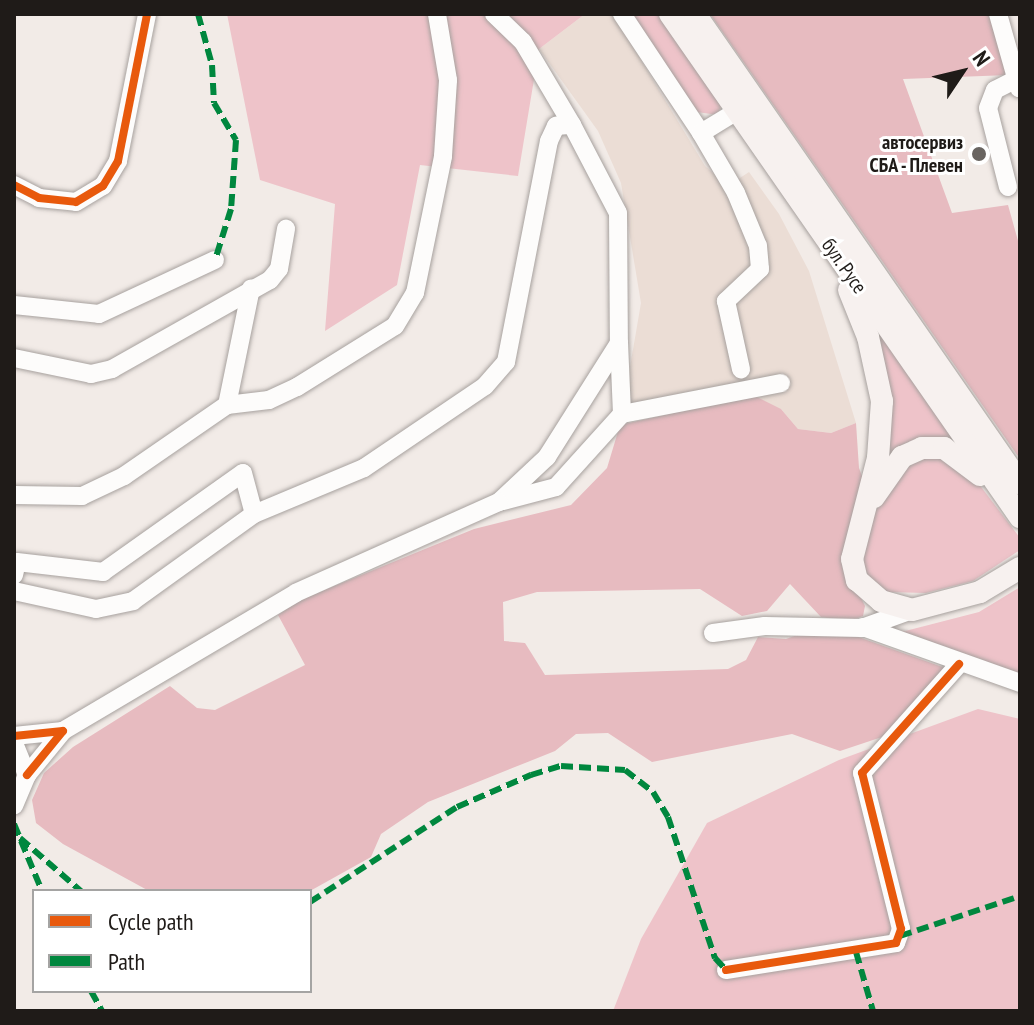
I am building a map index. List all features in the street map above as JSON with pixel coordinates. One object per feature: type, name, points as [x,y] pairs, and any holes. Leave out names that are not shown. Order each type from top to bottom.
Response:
[{"type":"main road","name":"бул. Русе","points":[[670,14],[1020,517]]},
{"type":"main road","name":"бул. Русе","points":[[695,14],[1020,483]]},
{"type":"main road","points":[[816,225],[859,312],[879,380],[878,458],[851,566],[872,595],[912,610],[980,592],[1020,568]]},
{"type":"main road","points":[[861,518],[902,457],[933,447],[944,448],[973,467],[1020,517]]},
{"type":"street","points":[[14,185],[39,198],[76,202],[103,186],[118,161],[147,14]]},
{"type":"street","points":[[14,495],[82,496],[124,476],[227,405],[269,400],[297,387],[395,326],[415,293],[443,156],[448,80],[437,14]]},
{"type":"street","points":[[494,14],[523,42],[572,125],[618,213],[622,414]]},
{"type":"street","points":[[622,14],[701,133],[758,246],[760,269],[726,301],[741,369]]},
{"type":"street","points":[[998,14],[1018,84],[995,90],[988,108],[1008,187]]},
{"type":"street","points":[[701,133],[737,111]]},
{"type":"street","points":[[14,591],[96,609],[133,601],[254,514],[364,468],[485,386],[506,362],[549,141],[556,126],[572,125]]},
{"type":"street","points":[[14,358],[91,374],[112,369],[279,269],[286,229]]},
{"type":"street","points":[[14,305],[99,314],[215,260]]},
{"type":"street","points":[[227,405],[251,288]]},
{"type":"street","points":[[499,502],[547,457],[619,343]]},
{"type":"street","points":[[14,805],[27,775],[63,731],[296,593],[499,502],[556,487],[622,414],[754,386],[778,390]]},
{"type":"street","points":[[14,575],[17,562],[103,572],[243,473],[254,514]]},
{"type":"street","points":[[862,628],[873,612],[872,595]]},
{"type":"street","points":[[862,628],[912,610]]},
{"type":"street","points":[[713,633],[765,626],[862,628],[1020,683]]},
{"type":"street","points":[[726,970],[896,943],[901,929],[862,773],[959,664]]},
{"type":"street","points":[[14,736],[63,731]]},
{"type":"street","points":[[14,743],[27,775]]},
{"type":"shaded area","points":[[227,14],[585,14],[539,49],[518,176],[420,165],[397,285],[325,331],[335,204],[260,180]]},
{"type":"shaded area","points":[[585,14],[613,14],[705,166],[728,186],[749,172],[779,214],[809,271],[856,423],[831,433],[798,429],[781,409],[685,407],[620,425],[641,303],[621,183],[598,131],[539,49]]},
{"type":"shaded area","points":[[627,14],[659,14],[721,105],[718,115],[697,112]]},
{"type":"shaded area","points":[[710,14],[989,14],[1009,75],[903,79],[952,213],[1008,205],[1020,248],[1020,459]]},
{"type":"shaded area","points":[[867,314],[967,454],[952,444],[877,481]]},
{"type":"shaded area","points":[[753,395],[781,409],[798,429],[831,433],[856,423],[859,468],[866,487],[845,565],[865,606],[863,616],[850,621],[821,617],[790,584],[767,611],[742,616],[700,589],[537,592],[503,602],[504,641],[525,643],[545,675],[728,669],[746,660],[758,637],[786,639],[825,625],[948,669],[882,737],[840,751],[792,734],[652,762],[608,733],[576,734],[555,751],[428,802],[381,834],[371,857],[312,890],[145,889],[63,844],[36,823],[32,800],[44,773],[73,747],[170,686],[197,708],[215,710],[305,665],[278,615],[300,600],[474,529],[571,505],[607,468],[620,425]]},
{"type":"shaded area","points":[[932,453],[969,471],[1020,538],[1020,550],[973,581],[926,593],[887,592],[872,583],[862,565],[870,520],[898,470]]},
{"type":"shaded area","points":[[1020,587],[1020,677],[882,637],[979,612]]},
{"type":"shaded area","points":[[978,709],[1020,719],[1020,1011],[613,1011],[641,939],[707,823],[839,760]]},
{"type":"marked path","points":[[198,14],[212,65],[214,103],[236,140],[231,209],[215,260]]},
{"type":"marked path","points":[[312,901],[457,807],[531,775],[561,766],[625,770],[653,792],[668,817],[715,958],[726,970]]},
{"type":"marked path","points":[[14,824],[41,889]]},
{"type":"marked path","points":[[20,838],[79,889]]},
{"type":"marked path","points":[[900,936],[1020,896]]},
{"type":"marked path","points":[[856,952],[873,1011]]},
{"type":"marked path","points":[[92,993],[102,1011]]},
{"type":"cycle path","points":[[14,185],[39,198],[76,202],[103,186],[118,161],[147,14]]},
{"type":"cycle path","points":[[726,970],[896,943],[901,929],[862,773],[959,664]]},
{"type":"cycle path","points":[[14,736],[63,731],[27,775]]},
{"type":"place","name":"автосервиз СБА - Плевен","points":[[979,154]]}]
